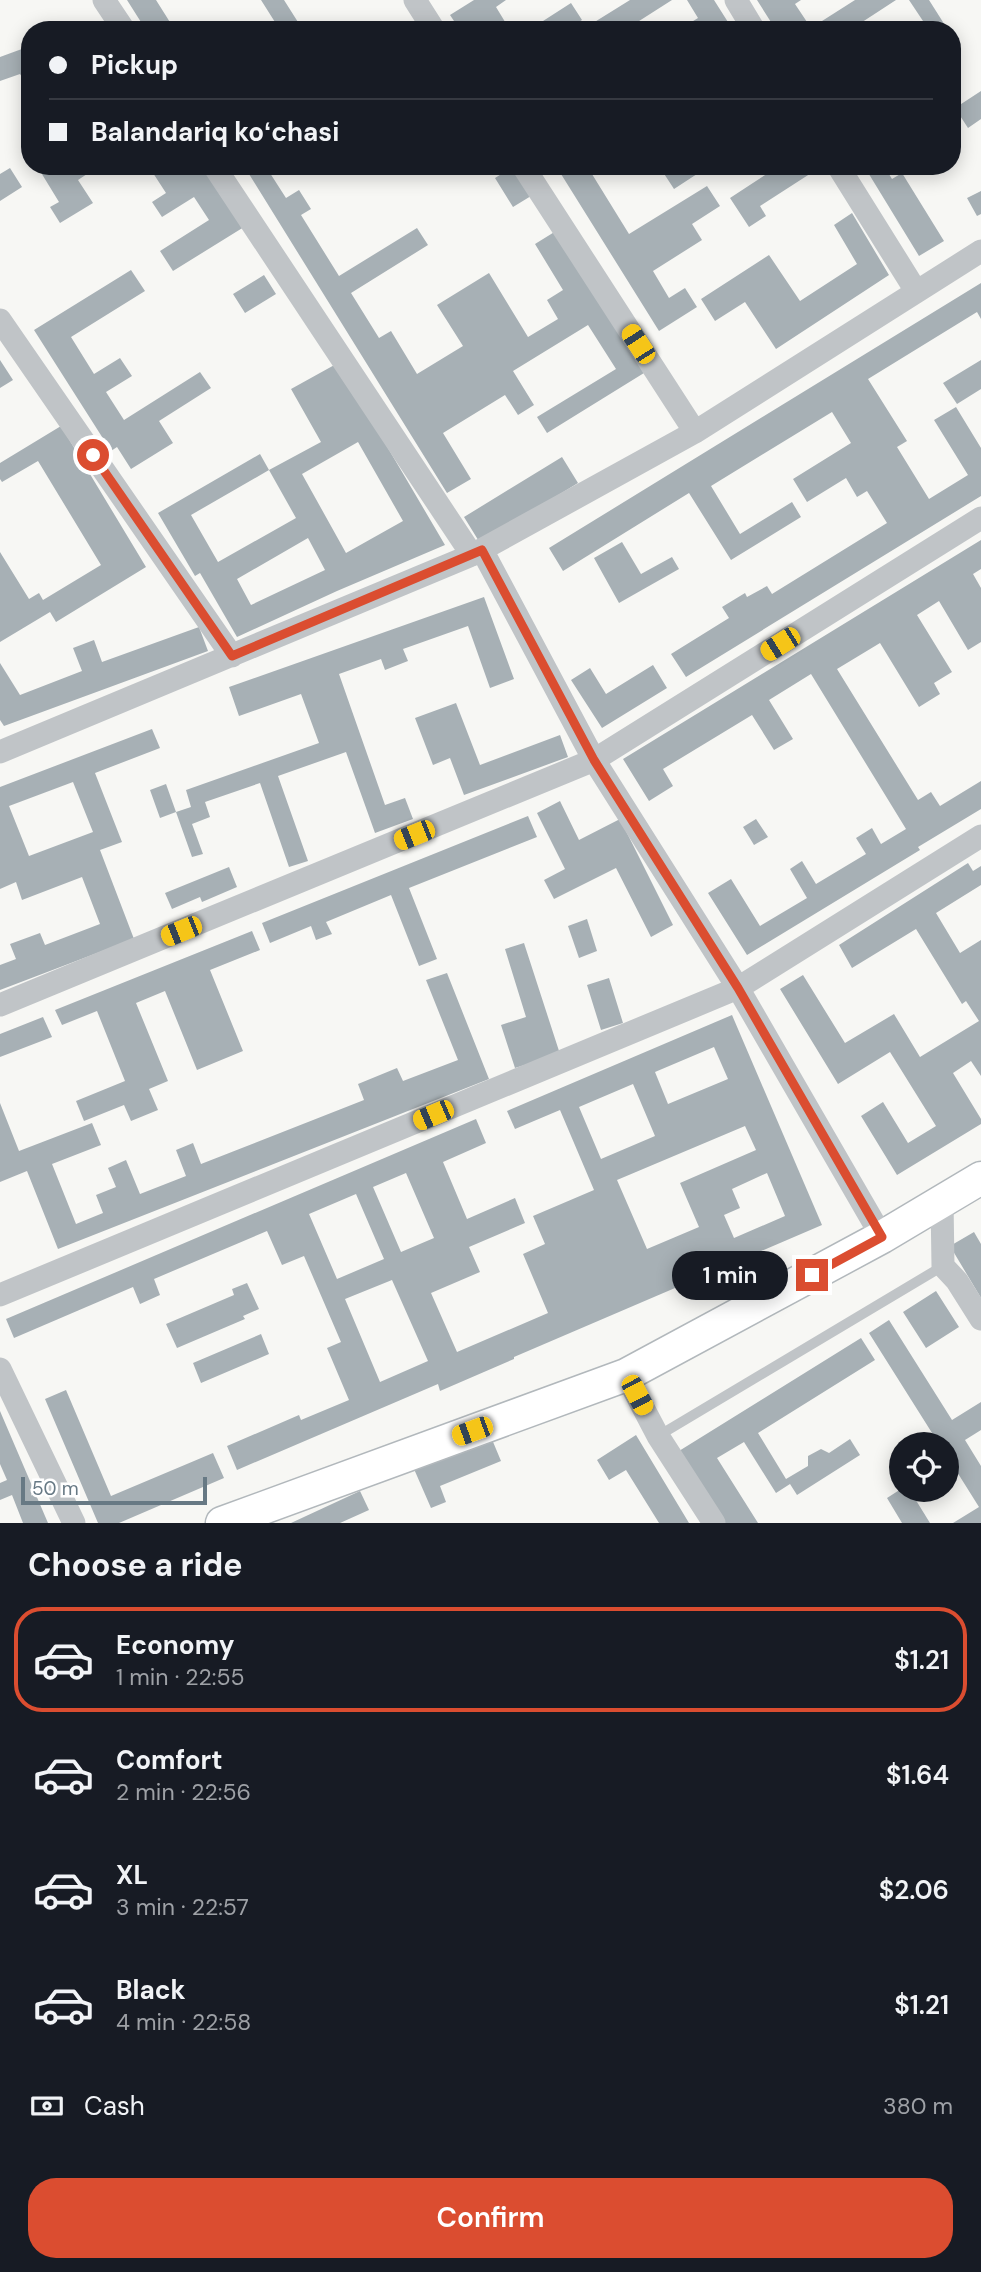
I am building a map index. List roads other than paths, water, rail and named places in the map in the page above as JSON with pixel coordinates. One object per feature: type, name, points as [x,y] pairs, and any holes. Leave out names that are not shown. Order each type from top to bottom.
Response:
[{"type":"street","points":[[104,0],[118,21]]},
{"type":"street","points":[[415,0],[428,21]]},
{"type":"street","points":[[736,0],[749,21]]},
{"type":"street","points":[[220,175],[477,553],[594,760],[738,988],[882,1237]]},
{"type":"street","points":[[529,175],[695,432]]},
{"type":"street","points":[[844,175],[915,292]]},
{"type":"street","points":[[0,752],[477,553],[695,432],[981,251]]},
{"type":"street","points":[[0,320],[232,656]]},
{"type":"street","points":[[0,1005],[594,760],[981,518]]},
{"type":"street","points":[[0,1295],[738,988],[981,836]]},
{"type":"street","points":[[222,1523],[626,1375],[882,1237],[981,1178]]},
{"type":"street","points":[[942,1201],[943,1266],[957,1281],[981,1319]]},
{"type":"street","points":[[0,1369],[74,1523]]},
{"type":"street","points":[[626,1375],[658,1436],[714,1523]]},
{"type":"lane","points":[[658,1436],[943,1266]]}]
